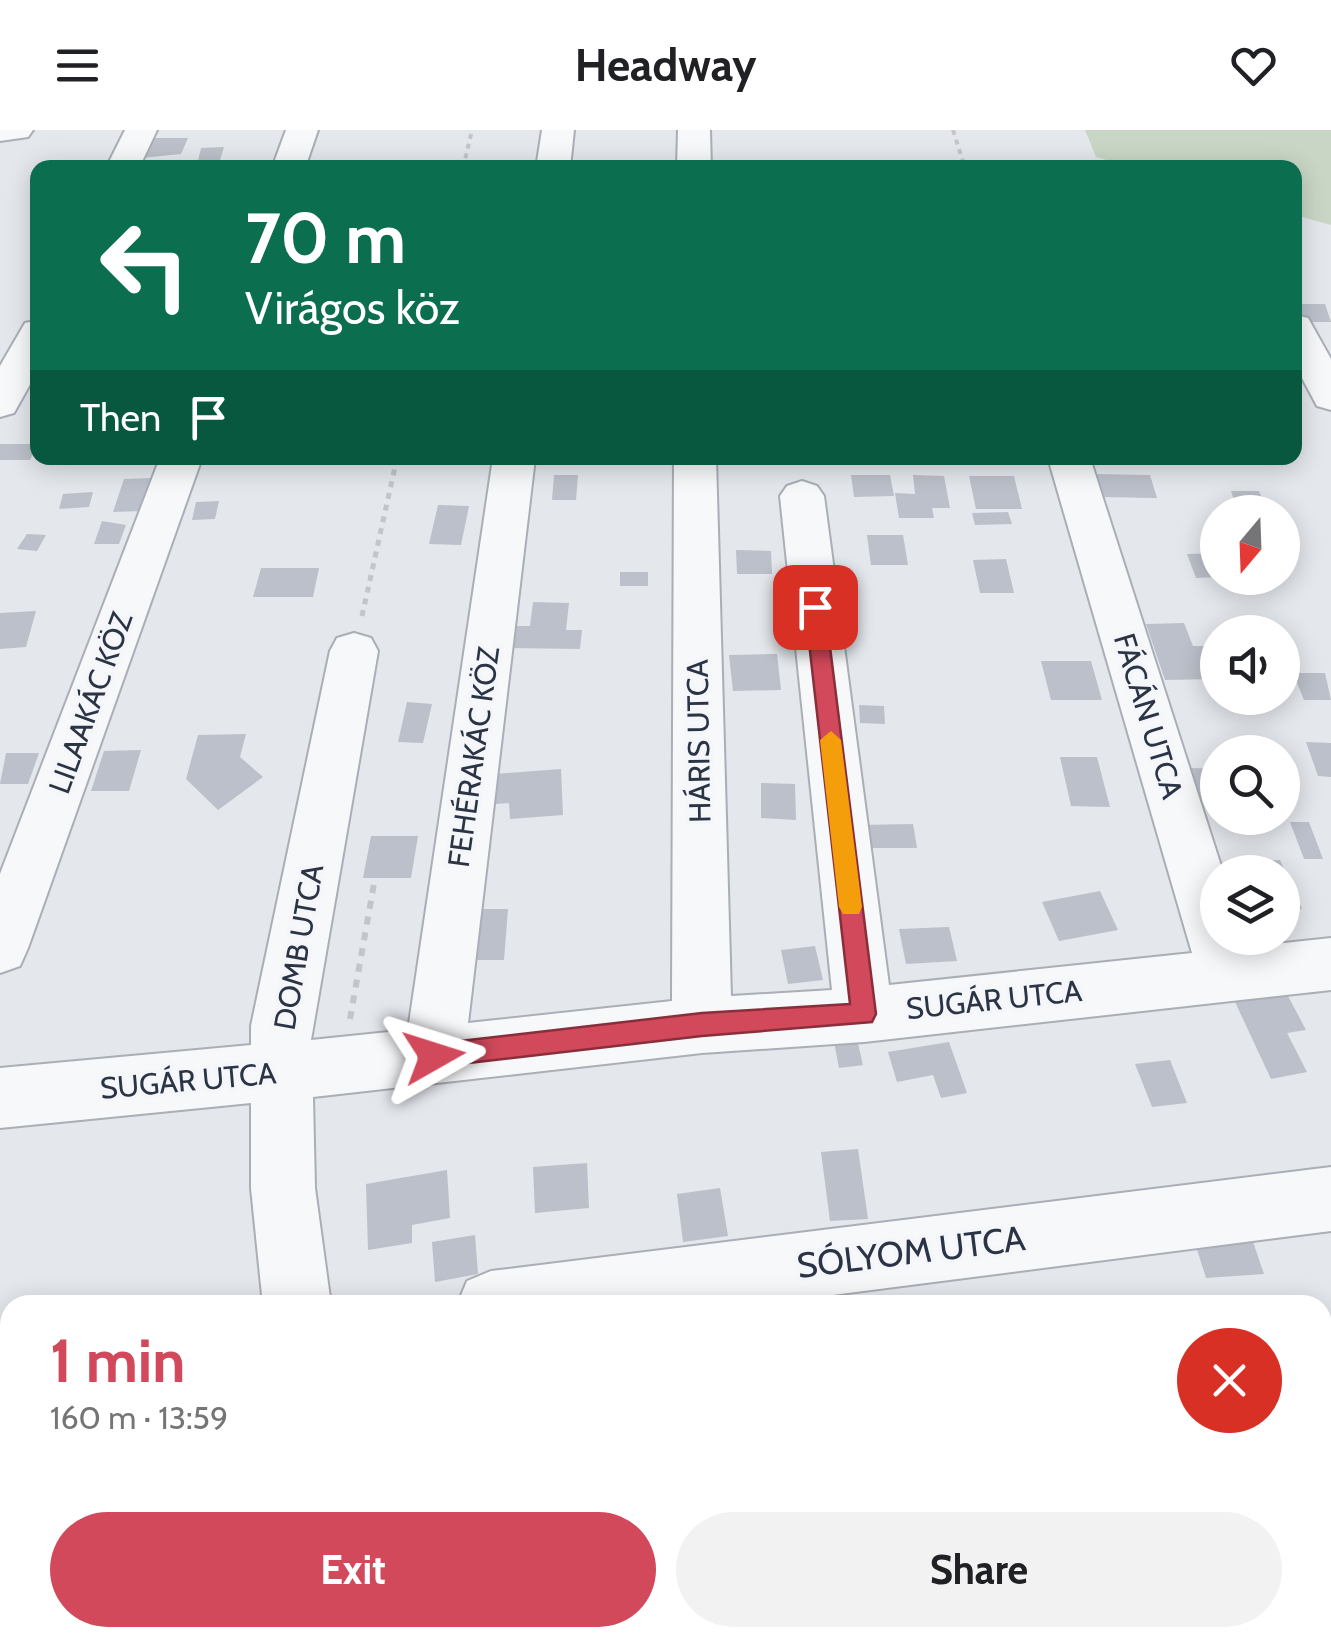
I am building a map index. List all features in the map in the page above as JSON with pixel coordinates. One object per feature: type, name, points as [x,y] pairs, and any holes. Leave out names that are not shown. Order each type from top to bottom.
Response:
[{"type":"street","points":[[0,131],[17,130]]},
{"type":"street","points":[[126,160],[141,130]]},
{"type":"street","points":[[291,160],[302,130]]},
{"type":"street","points":[[553,160],[558,130]]},
{"type":"street","points":[[694,130],[694,160]]},
{"type":"street","points":[[1302,340],[1331,397]]},
{"type":"street","points":[[0,404],[30,346]]},
{"type":"street","name":"LILAAKÁC KÖZ","points":[[0,948],[178,465]]},
{"type":"street","name":"FEHÉRAKÁC KÖZ","points":[[434,1056],[513,465]]},
{"type":"street","name":"HÁRIS UTCA","points":[[696,465],[702,1025]]},
{"type":"street","name":"FÁCÁN UTCA","points":[[1071,465],[1228,975]]},
{"type":"street","points":[[802,496],[864,1014]]},
{"type":"street","name":"DOMB UTCA","points":[[296,1295],[283,1188],[281,1026],[354,651]]},
{"type":"street","name":"SUGÁR UTCA","points":[[0,1098],[1331,964]]},
{"type":"street","name":"SÓLYOM UTCA","points":[[570,1295],[1331,1199]]},
{"type":"path","points":[[465,160],[472,130]]},
{"type":"path","points":[[954,130],[962,160]]},
{"type":"path","points":[[354,651],[396,465]]},
{"type":"path","points":[[364,1021],[350,1020],[376,878]]},
{"type":"green space","points":[[1085,130],[1331,130],[1331,225],[1302,217],[1302,160],[1096,157]]},
{"type":"building","points":[[151,138],[188,138],[181,154],[141,158]]},
{"type":"building","points":[[224,147],[220,160],[198,160],[201,148]]},
{"type":"building","points":[[1302,304],[1325,304],[1331,322],[1303,322]]},
{"type":"building","points":[[0,444],[30,444],[30,460],[0,460]]},
{"type":"building","points":[[1092,474],[1150,475],[1157,498],[1099,497]]},
{"type":"building","points":[[554,475],[578,475],[576,500],[552,500]]},
{"type":"building","points":[[851,475],[890,475],[894,496],[854,497]]},
{"type":"building","points":[[913,475],[944,476],[950,508],[932,508],[934,518],[899,518],[895,493],[915,494]]},
{"type":"building","points":[[969,476],[1014,476],[1022,509],[976,509]]},
{"type":"building","points":[[154,478],[144,511],[113,512],[124,479]]},
{"type":"building","points":[[1231,491],[1259,491],[1261,495],[1232,495]]},
{"type":"building","points":[[93,492],[89,507],[59,509],[63,494]]},
{"type":"building","points":[[219,501],[215,519],[192,520],[196,502]]},
{"type":"building","points":[[438,505],[469,506],[461,545],[429,544]]},
{"type":"building","points":[[1008,512],[1012,524],[975,525],[972,513]]},
{"type":"building","points":[[102,521],[126,525],[119,544],[94,544]]},
{"type":"building","points":[[27,534],[46,535],[37,551],[17,549]]},
{"type":"building","points":[[867,535],[903,535],[908,565],[871,565]]},
{"type":"building","points":[[736,550],[771,551],[772,574],[737,574]]},
{"type":"building","points":[[1187,554],[1200,554],[1200,578],[1196,578]]},
{"type":"building","points":[[1006,559],[1014,593],[980,593],[973,560]]},
{"type":"building","points":[[261,568],[319,568],[313,597],[253,597]]},
{"type":"building","points":[[620,572],[648,572],[648,586],[620,586]]},
{"type":"building","points":[[533,602],[569,603],[566,630],[582,630],[580,649],[509,648],[512,626],[530,626]]},
{"type":"building","points":[[36,611],[26,647],[0,649],[0,613]]},
{"type":"building","points":[[1184,623],[1193,646],[1200,646],[1200,679],[1165,680],[1146,624]]},
{"type":"building","points":[[777,654],[781,690],[733,691],[729,655]]},
{"type":"building","points":[[1041,661],[1091,661],[1102,700],[1051,700]]},
{"type":"building","points":[[1300,673],[1325,673],[1331,700],[1304,700]]},
{"type":"building","points":[[407,702],[432,704],[423,743],[398,742]]},
{"type":"building","points":[[859,705],[884,706],[885,724],[860,723]]},
{"type":"building","points":[[246,734],[240,757],[263,777],[218,810],[186,779],[198,735]]},
{"type":"building","points":[[1306,742],[1331,743],[1331,777],[1318,776]]},
{"type":"building","points":[[141,750],[129,791],[91,791],[104,751]]},
{"type":"building","points":[[6,753],[39,753],[28,784],[0,784]]},
{"type":"building","points":[[1060,757],[1097,757],[1110,807],[1071,806]]},
{"type":"building","points":[[1191,768],[1200,768],[1200,799]]},
{"type":"building","points":[[561,769],[563,815],[510,819],[509,803],[482,805],[482,775]]},
{"type":"building","points":[[761,783],[795,784],[796,820],[761,818]]},
{"type":"building","points":[[1300,822],[1309,822],[1323,859],[1304,859],[1295,835],[1300,835]]},
{"type":"building","points":[[913,824],[917,848],[862,848],[859,825]]},
{"type":"building","points":[[371,836],[418,836],[411,878],[363,878]]},
{"type":"building","points":[[1100,891],[1118,930],[1059,941],[1042,902]]},
{"type":"building","points":[[467,909],[508,909],[504,960],[462,960]]},
{"type":"building","points":[[949,927],[957,961],[906,964],[899,929]]},
{"type":"building","points":[[815,946],[823,980],[788,984],[781,950]]},
{"type":"building","points":[[1287,994],[1306,1030],[1287,1033],[1307,1072],[1271,1079],[1235,1002]]},
{"type":"building","points":[[856,1035],[863,1065],[839,1068],[833,1037]]},
{"type":"building","points":[[949,1042],[967,1093],[941,1098],[933,1075],[897,1082],[888,1052]]},
{"type":"building","points":[[1170,1060],[1187,1103],[1152,1107],[1135,1064]]},
{"type":"building","points":[[858,1149],[868,1219],[830,1221],[821,1152]]},
{"type":"building","points":[[587,1163],[589,1208],[535,1213],[533,1167]]},
{"type":"building","points":[[447,1170],[450,1218],[412,1225],[412,1243],[368,1250],[366,1184]]},
{"type":"building","points":[[720,1188],[728,1236],[683,1242],[677,1194]]},
{"type":"building","points":[[475,1235],[478,1274],[435,1282],[432,1242]]},
{"type":"building","points":[[1251,1236],[1264,1274],[1206,1278],[1194,1240]]},
{"type":"slow traffic","points":[[831,740],[851,907]]},
{"type":"route","points":[[434,1056],[702,1025],[864,1014],[815,607]]}]
